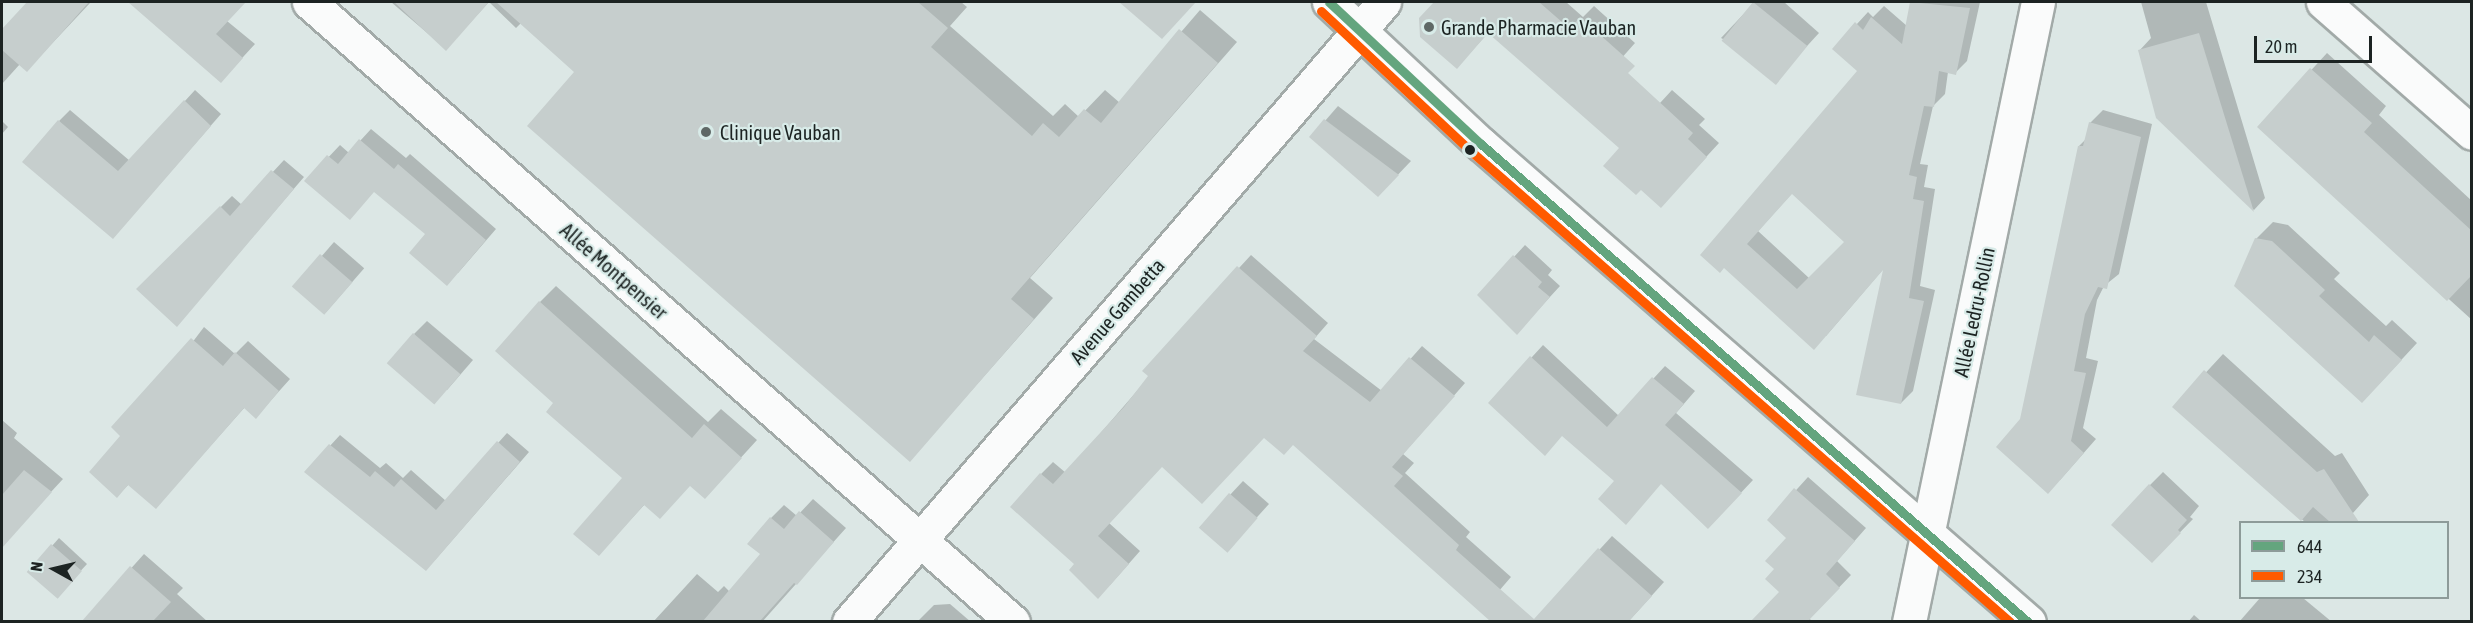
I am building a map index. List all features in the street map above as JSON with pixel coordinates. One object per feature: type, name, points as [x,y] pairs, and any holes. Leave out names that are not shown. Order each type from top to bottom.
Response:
[{"type":"street","name":"Allée Montpensier","points":[[309,2],[1013,621]]},
{"type":"street","points":[[1329,2],[1481,144],[2029,621]]},
{"type":"street","name":"Avenue Gambetta","points":[[849,621],[1384,2]]},
{"type":"street","name":"Allée Ledru-Rollin","points":[[1909,621],[2038,2]]},
{"type":"street","points":[[2323,2],[2472,133]]},
{"type":"building","points":[[27,2],[89,2],[27,72],[2,50],[2,29]]},
{"type":"building","points":[[128,2],[246,2],[216,34],[243,58],[221,83]]},
{"type":"building","points":[[394,2],[489,2],[446,51]]},
{"type":"building","points":[[496,2],[918,2],[948,28],[931,47],[1032,136],[1043,123],[1059,137],[1084,109],[1101,123],[1179,29],[1218,63],[1011,299],[1034,319],[910,462],[527,126],[574,72]]},
{"type":"building","points":[[1119,2],[1196,2],[1162,39]]},
{"type":"building","points":[[1434,2],[1539,2],[1570,29],[1580,17],[1635,66],[1628,73],[1693,133],[1688,139],[1707,157],[1661,208],[1641,190],[1636,195],[1603,166],[1619,148],[1488,33],[1457,69],[1420,37],[1419,18]]},
{"type":"building","points":[[1753,2],[1807,46],[1776,85],[1722,41]]},
{"type":"building","points":[[1910,2],[1970,8],[1956,75],[1939,71],[1934,107],[1924,106],[1909,175],[1917,177],[1913,199],[1924,201],[1909,298],[1924,301],[1901,404],[1856,395],[1883,270],[1814,350],[1724,268],[1720,273],[1700,255],[1857,71],[1832,49],[1855,22],[1863,30],[1871,17],[1902,44]],"holes":[[[1792,194],[1844,242],[1797,289],[1747,244]]]},
{"type":"building","points":[[2199,33],[2254,212],[2156,118],[2138,50]]},
{"type":"building","points":[[2310,68],[2372,123],[2364,132],[2472,231],[2472,275],[2447,301],[2257,127]]},
{"type":"building","points":[[184,100],[211,126],[113,239],[22,162],[58,120],[118,171]]},
{"type":"building","points":[[1324,119],[1399,175],[1378,197],[1309,137]]},
{"type":"building","points":[[2089,122],[2141,137],[2107,289],[2098,287],[2085,314],[2074,371],[2086,373],[2071,441],[2084,453],[2048,494],[1996,447],[2020,419],[2078,146],[2083,146]]},
{"type":"building","points":[[359,139],[394,169],[398,164],[486,240],[447,286],[409,253],[425,234],[374,192],[350,220],[304,181],[327,155],[338,164]]},
{"type":"building","points":[[271,170],[294,189],[177,327],[136,289],[220,206],[230,216]]},
{"type":"building","points":[[2255,238],[2272,241],[2325,290],[2319,296],[2369,342],[2374,335],[2402,360],[2362,403],[2234,286]]},
{"type":"building","points":[[320,254],[352,282],[324,315],[292,286]]},
{"type":"building","points":[[1513,255],[1542,282],[1538,287],[1550,297],[1517,335],[1477,295]]},
{"type":"building","points":[[1237,266],[1317,336],[1303,351],[1370,402],[1409,357],[1455,396],[1392,467],[1403,476],[1394,486],[1459,545],[1456,550],[1534,619],[1598,548],[1652,596],[1629,621],[1490,621],[1293,445],[1284,455],[1264,438],[1202,504],[1162,467],[1098,536],[1129,564],[1098,599],[1069,570],[1074,564],[1010,507],[1040,473],[1053,484],[1124,407],[1148,376],[1142,371]]},
{"type":"building","points":[[539,301],[692,438],[704,424],[742,458],[705,499],[690,486],[660,519],[644,505],[599,556],[573,534],[622,478],[546,412],[553,403],[495,351]]},
{"type":"building","points":[[413,333],[461,374],[434,405],[387,363]]},
{"type":"building","points":[[191,338],[223,366],[235,352],[279,391],[256,419],[244,408],[156,509],[128,485],[117,498],[89,472],[120,436],[111,427]]},
{"type":"building","points":[[1530,356],[1607,427],[1652,377],[1684,404],[1665,425],[1742,493],[1708,529],[1661,484],[1626,525],[1598,499],[1614,481],[1562,436],[1545,456],[1488,403]]},
{"type":"building","points":[[2204,370],[2317,472],[2324,469],[2358,521],[2329,521],[2313,507],[2301,521],[2172,407]]},
{"type":"building","points":[[497,441],[520,462],[426,571],[304,472],[329,444],[370,477],[375,471],[394,487],[401,479],[436,510]]},
{"type":"building","points":[[24,470],[52,492],[2,548],[2,495]]},
{"type":"building","points":[[2149,484],[2187,520],[2178,530],[2181,533],[2152,563],[2111,525]]},
{"type":"building","points":[[1794,488],[1855,541],[1826,574],[1840,588],[1808,621],[1751,621],[1779,592],[1765,579],[1774,569],[1765,561],[1786,538],[1767,520]]},
{"type":"building","points":[[1229,493],[1258,518],[1228,553],[1199,528]]},
{"type":"building","points":[[799,511],[834,542],[797,585],[794,583],[760,621],[703,621],[760,554],[747,544],[770,517],[784,529]]},
{"type":"building","points":[[51,544],[82,571],[58,599],[27,572]]},
{"type":"building","points":[[130,566],[171,602],[153,621],[82,621]]},
{"type":"transit line","name":"644","points":[[1329,2],[1481,144],[2028,622]]},
{"type":"transit line","name":"234","points":[[1321,11],[1473,153],[2010,622]]},
{"type":"place","name":"Grande Pharmacie Vauban","points":[[1429,27]]},
{"type":"place","name":"Clinique Vauban","points":[[706,132]]}]
